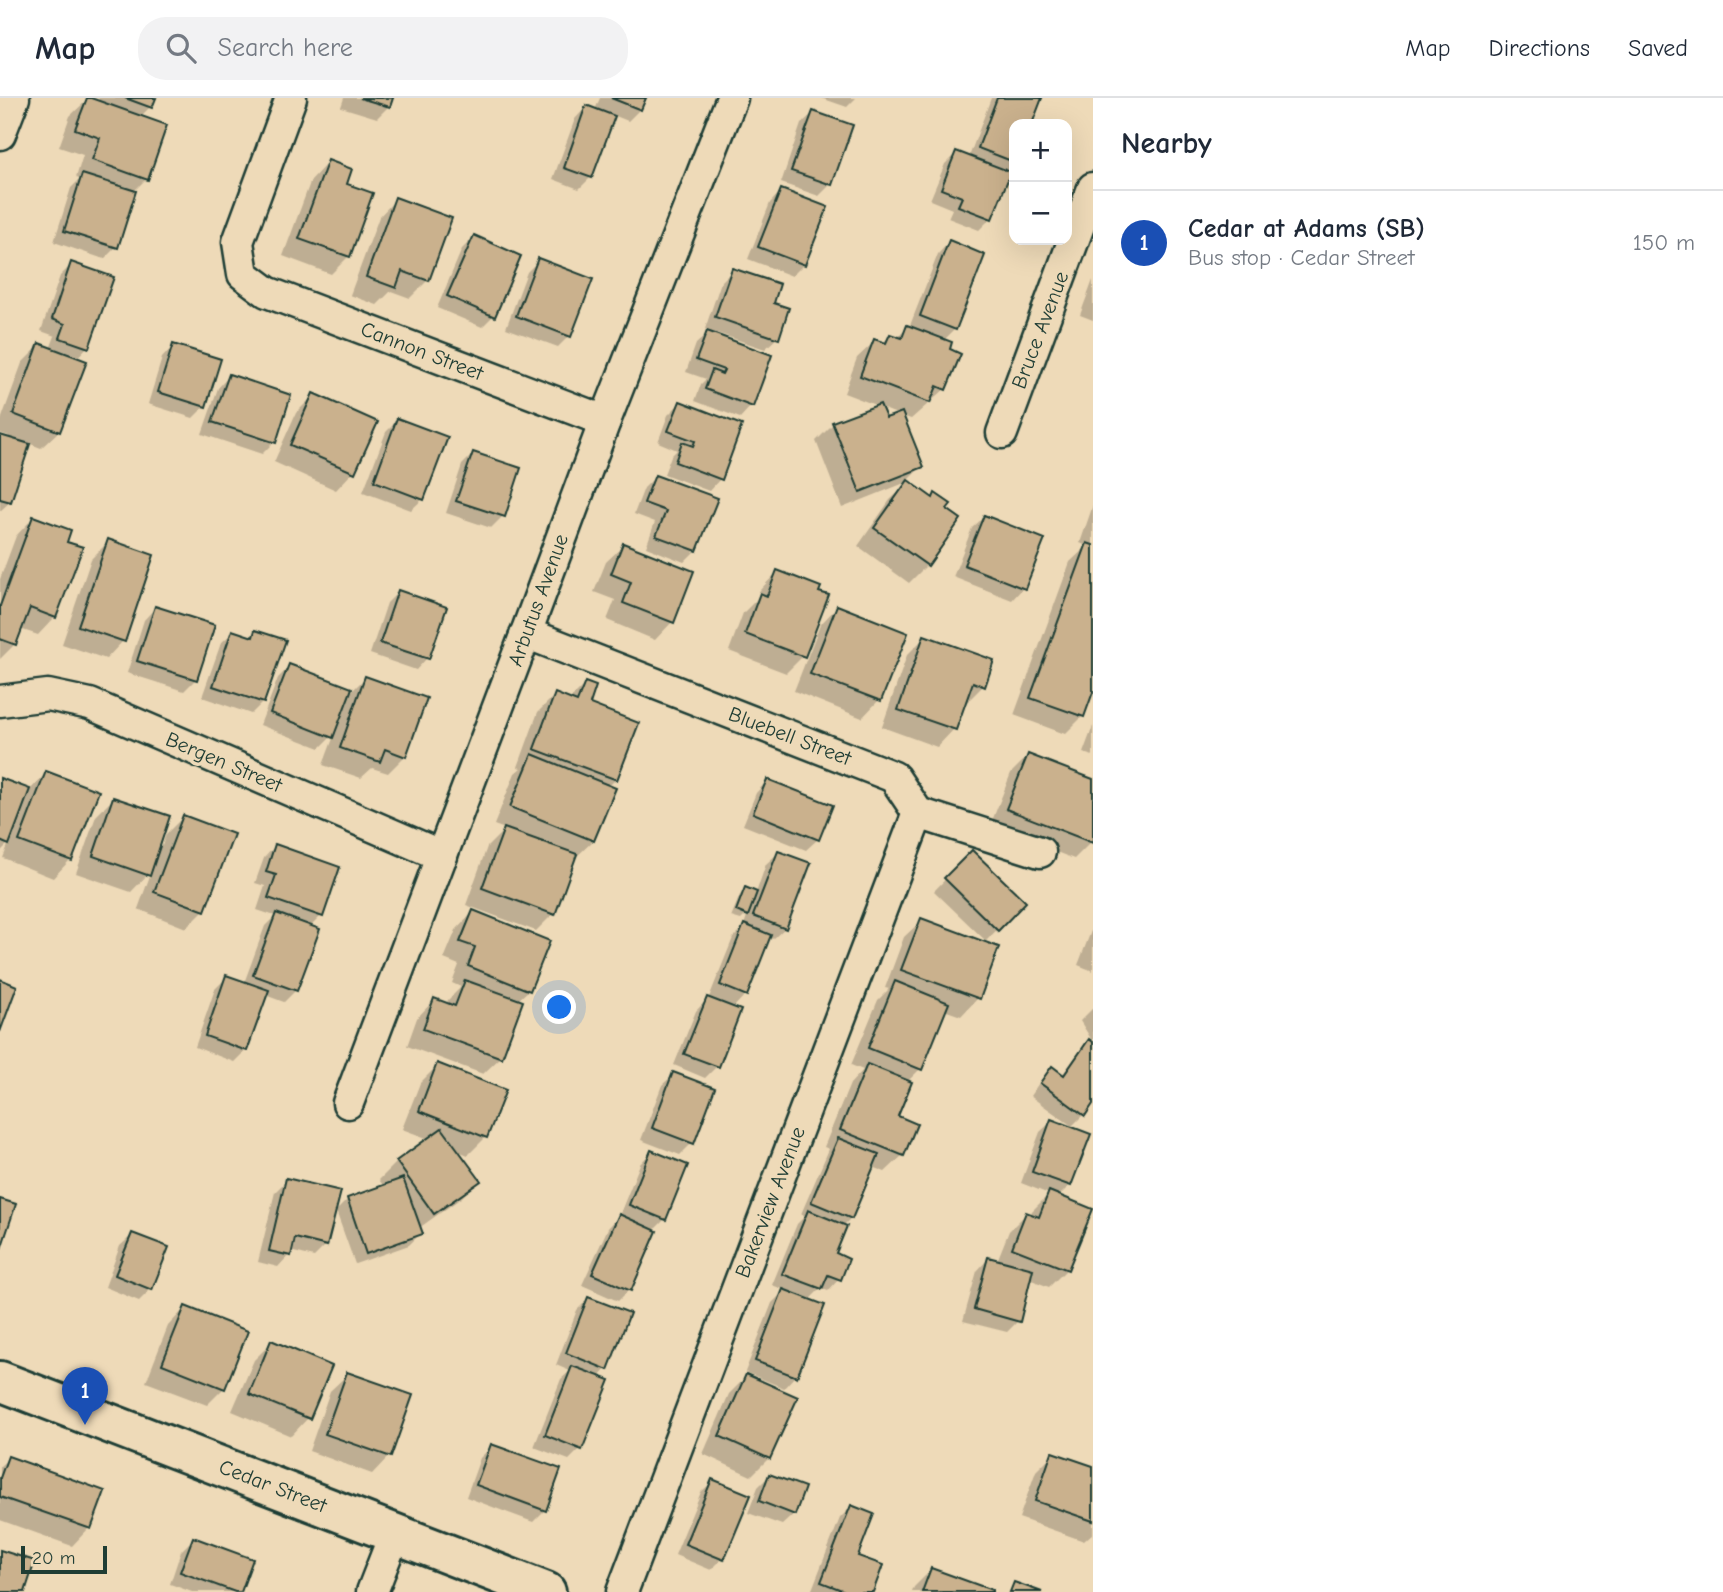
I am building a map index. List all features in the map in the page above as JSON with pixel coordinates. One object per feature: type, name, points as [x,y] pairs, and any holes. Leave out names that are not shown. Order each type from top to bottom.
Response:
[{"type":"main road","name":"Cedar Street","points":[[0,1382],[546,1592]]},
{"type":"street","points":[[0,134],[14,98]]},
{"type":"street","name":"Cannon Street","points":[[291,98],[238,242],[243,274],[267,292],[605,421]]},
{"type":"street","name":"Arbutus Avenue","points":[[348,1103],[605,421],[732,98]]},
{"type":"street","name":"Bruce Avenue","points":[[1002,433],[1093,188]]},
{"type":"street","name":"Bluebell Street","points":[[526,633],[894,777],[918,813]]},
{"type":"street","name":"Bergen Street","points":[[0,701],[48,695],[89,704],[442,856]]},
{"type":"street","points":[[918,813],[1041,852]]},
{"type":"street","name":"Bakerview Avenue","points":[[621,1592],[918,813]]},
{"type":"street","points":[[372,1592],[395,1533]]},
{"type":"building","points":[[87,98],[167,125],[148,180],[92,160],[100,138],[75,129]]},
{"type":"building","points":[[125,98],[156,98],[152,108]]},
{"type":"building","points":[[360,98],[393,98],[390,107]]},
{"type":"building","points":[[611,98],[646,98],[641,110]]},
{"type":"building","points":[[997,98],[1042,98],[1034,119],[1009,119],[1009,160],[978,148]]},
{"type":"building","points":[[586,105],[615,116],[592,178],[564,168]]},
{"type":"building","points":[[813,111],[853,125],[832,185],[791,171]]},
{"type":"building","points":[[956,151],[1009,171],[992,219],[958,206],[962,197],[941,189]]},
{"type":"building","points":[[328,160],[352,169],[347,184],[373,193],[350,257],[299,239]]},
{"type":"building","points":[[82,174],[136,191],[118,248],[64,231]]},
{"type":"building","points":[[781,189],[828,207],[805,265],[758,247]]},
{"type":"building","points":[[395,197],[452,218],[429,281],[402,271],[396,288],[366,277]]},
{"type":"building","points":[[474,235],[521,256],[495,317],[447,296]]},
{"type":"building","points":[[949,240],[985,255],[956,330],[920,316]]},
{"type":"building","points":[[538,258],[593,279],[571,337],[516,316]]},
{"type":"building","points":[[71,262],[114,277],[89,348],[60,338],[65,324],[52,319]]},
{"type":"building","points":[[732,268],[780,284],[774,303],[789,308],[779,339],[715,317]]},
{"type":"building","points":[[907,325],[952,342],[950,349],[961,354],[946,390],[937,386],[930,403],[860,376],[874,339],[886,343],[890,334],[902,338]]},
{"type":"building","points":[[707,331],[772,355],[753,407],[705,389],[712,370],[722,374],[724,370],[696,360]]},
{"type":"building","points":[[39,343],[87,361],[60,432],[13,414]]},
{"type":"building","points":[[173,344],[221,359],[206,407],[158,392]]},
{"type":"building","points":[[229,374],[291,395],[276,443],[212,422]]},
{"type":"building","points":[[313,393],[378,422],[355,473],[290,445]]},
{"type":"building","points":[[680,401],[742,425],[722,480],[675,462],[682,442],[693,446],[695,441],[668,431]]},
{"type":"building","points":[[880,404],[886,418],[902,412],[924,467],[860,492],[832,422]]},
{"type":"building","points":[[397,418],[448,437],[424,500],[374,481]]},
{"type":"building","points":[[0,435],[30,444],[11,502],[0,499]]},
{"type":"building","points":[[473,452],[521,468],[505,517],[456,501]]},
{"type":"building","points":[[655,475],[718,498],[697,551],[656,536],[666,511],[644,503]]},
{"type":"building","points":[[908,480],[933,498],[935,493],[951,504],[947,509],[961,519],[928,566],[874,528]]},
{"type":"building","points":[[984,515],[1045,539],[1025,589],[964,565]]},
{"type":"building","points":[[33,516],[71,530],[67,542],[83,547],[56,618],[30,608],[16,645],[0,639],[0,606]]},
{"type":"building","points":[[108,539],[154,555],[125,642],[78,626]]},
{"type":"building","points":[[623,543],[694,571],[674,623],[623,603],[631,582],[611,574]]},
{"type":"building","points":[[1087,543],[1093,545],[1093,692],[1084,717],[1030,698]]},
{"type":"building","points":[[777,570],[821,587],[819,592],[829,595],[805,657],[745,634],[760,593],[767,596]]},
{"type":"building","points":[[398,590],[447,607],[429,659],[380,643]]},
{"type":"building","points":[[837,605],[908,633],[881,701],[810,674]]},
{"type":"building","points":[[155,606],[215,625],[197,680],[137,661]]},
{"type":"building","points":[[232,630],[253,637],[255,630],[286,640],[264,703],[213,686]]},
{"type":"building","points":[[924,635],[994,660],[985,687],[973,682],[956,730],[898,710]]},
{"type":"building","points":[[289,664],[352,688],[333,738],[270,713]]},
{"type":"building","points":[[365,676],[427,698],[406,757],[385,749],[380,762],[340,748]]},
{"type":"building","points":[[585,682],[596,686],[590,704],[639,723],[617,780],[534,749],[555,693],[577,702]]},
{"type":"building","points":[[532,754],[616,788],[594,841],[510,807]]},
{"type":"building","points":[[1028,754],[1093,779],[1093,843],[1006,809]]},
{"type":"building","points":[[46,771],[99,791],[72,861],[19,841]]},
{"type":"building","points":[[0,778],[30,789],[9,845],[0,841]]},
{"type":"building","points":[[767,779],[833,805],[819,840],[753,813]]},
{"type":"building","points":[[113,797],[170,816],[150,876],[93,856]]},
{"type":"building","points":[[183,815],[234,834],[205,911],[154,892]]},
{"type":"building","points":[[504,828],[577,854],[555,915],[482,888]]},
{"type":"building","points":[[275,844],[340,867],[323,917],[268,898],[276,875],[266,872]]},
{"type":"building","points":[[972,850],[1026,902],[998,931],[944,878]]},
{"type":"building","points":[[778,851],[811,863],[786,929],[753,916]]},
{"type":"building","points":[[745,887],[757,892],[748,916],[736,911]]},
{"type":"building","points":[[473,910],[550,941],[530,991],[468,966],[475,947],[460,942]]},
{"type":"building","points":[[276,913],[320,929],[297,991],[253,975]]},
{"type":"building","points":[[921,918],[999,947],[980,999],[901,970]]},
{"type":"building","points":[[744,924],[771,935],[747,996],[720,985]]},
{"type":"building","points":[[226,975],[269,990],[247,1051],[205,1036]]},
{"type":"building","points":[[0,979],[17,986],[0,1032]]},
{"type":"building","points":[[465,980],[523,1001],[502,1058],[423,1029],[434,998],[455,1006]]},
{"type":"building","points":[[895,981],[949,1003],[922,1070],[868,1048]]},
{"type":"building","points":[[707,997],[741,1010],[719,1067],[684,1054]]},
{"type":"building","points":[[1089,1039],[1093,1042],[1093,1104],[1085,1116],[1040,1083],[1052,1066],[1064,1075]]},
{"type":"building","points":[[437,1063],[506,1090],[487,1138],[419,1111]]},
{"type":"building","points":[[867,1064],[912,1082],[898,1116],[917,1124],[904,1156],[840,1130]]},
{"type":"building","points":[[673,1072],[715,1088],[694,1144],[652,1128]]},
{"type":"building","points":[[1051,1119],[1091,1134],[1071,1186],[1032,1172]]},
{"type":"building","points":[[442,1128],[481,1181],[434,1214],[396,1161]]},
{"type":"building","points":[[838,1138],[879,1154],[852,1219],[811,1202]]},
{"type":"building","points":[[651,1150],[688,1165],[666,1220],[629,1205]]},
{"type":"building","points":[[286,1178],[341,1191],[327,1246],[295,1238],[291,1256],[269,1251]]},
{"type":"building","points":[[403,1178],[423,1234],[366,1254],[347,1198]]},
{"type":"building","points":[[1049,1191],[1093,1209],[1068,1270],[1012,1248],[1026,1212],[1039,1217]]},
{"type":"building","points":[[0,1199],[16,1204],[0,1252]]},
{"type":"building","points":[[808,1210],[847,1226],[836,1253],[849,1259],[841,1280],[828,1275],[822,1289],[782,1274]]},
{"type":"building","points":[[619,1214],[657,1231],[631,1291],[592,1274]]},
{"type":"building","points":[[132,1233],[169,1247],[152,1290],[115,1275]]},
{"type":"building","points":[[988,1257],[1033,1269],[1020,1322],[974,1309]]},
{"type":"building","points":[[783,1289],[825,1305],[797,1377],[755,1361]]},
{"type":"building","points":[[588,1297],[630,1313],[608,1370],[566,1353]]},
{"type":"building","points":[[185,1306],[248,1331],[225,1389],[162,1364]]},
{"type":"building","points":[[271,1340],[332,1366],[310,1419],[249,1394]]},
{"type":"building","points":[[572,1366],[610,1380],[582,1450],[545,1435]]},
{"type":"building","points":[[347,1372],[413,1395],[391,1457],[325,1434]]},
{"type":"building","points":[[746,1374],[798,1397],[770,1459],[719,1436]]},
{"type":"building","points":[[491,1444],[561,1469],[546,1511],[476,1485]]},
{"type":"building","points":[[1052,1452],[1093,1466],[1093,1521],[1035,1501]]},
{"type":"building","points":[[8,1456],[105,1491],[91,1529],[0,1497],[0,1478]]},
{"type":"building","points":[[769,1474],[805,1487],[795,1515],[759,1501]]},
{"type":"building","points":[[712,1479],[751,1495],[724,1560],[685,1544]]},
{"type":"building","points":[[851,1505],[874,1514],[858,1556],[883,1565],[873,1592],[847,1592],[821,1582]]},
{"type":"building","points":[[193,1537],[253,1559],[241,1592],[180,1572]]},
{"type":"building","points":[[0,1550],[35,1561],[25,1592],[0,1592]]},
{"type":"building","points":[[931,1568],[992,1590],[992,1592],[922,1592]]},
{"type":"building","points":[[1014,1582],[1042,1592],[1010,1592]]},
{"type":"place","name":"Cedar at Adams (SB)","points":[[85,1425]]}]
